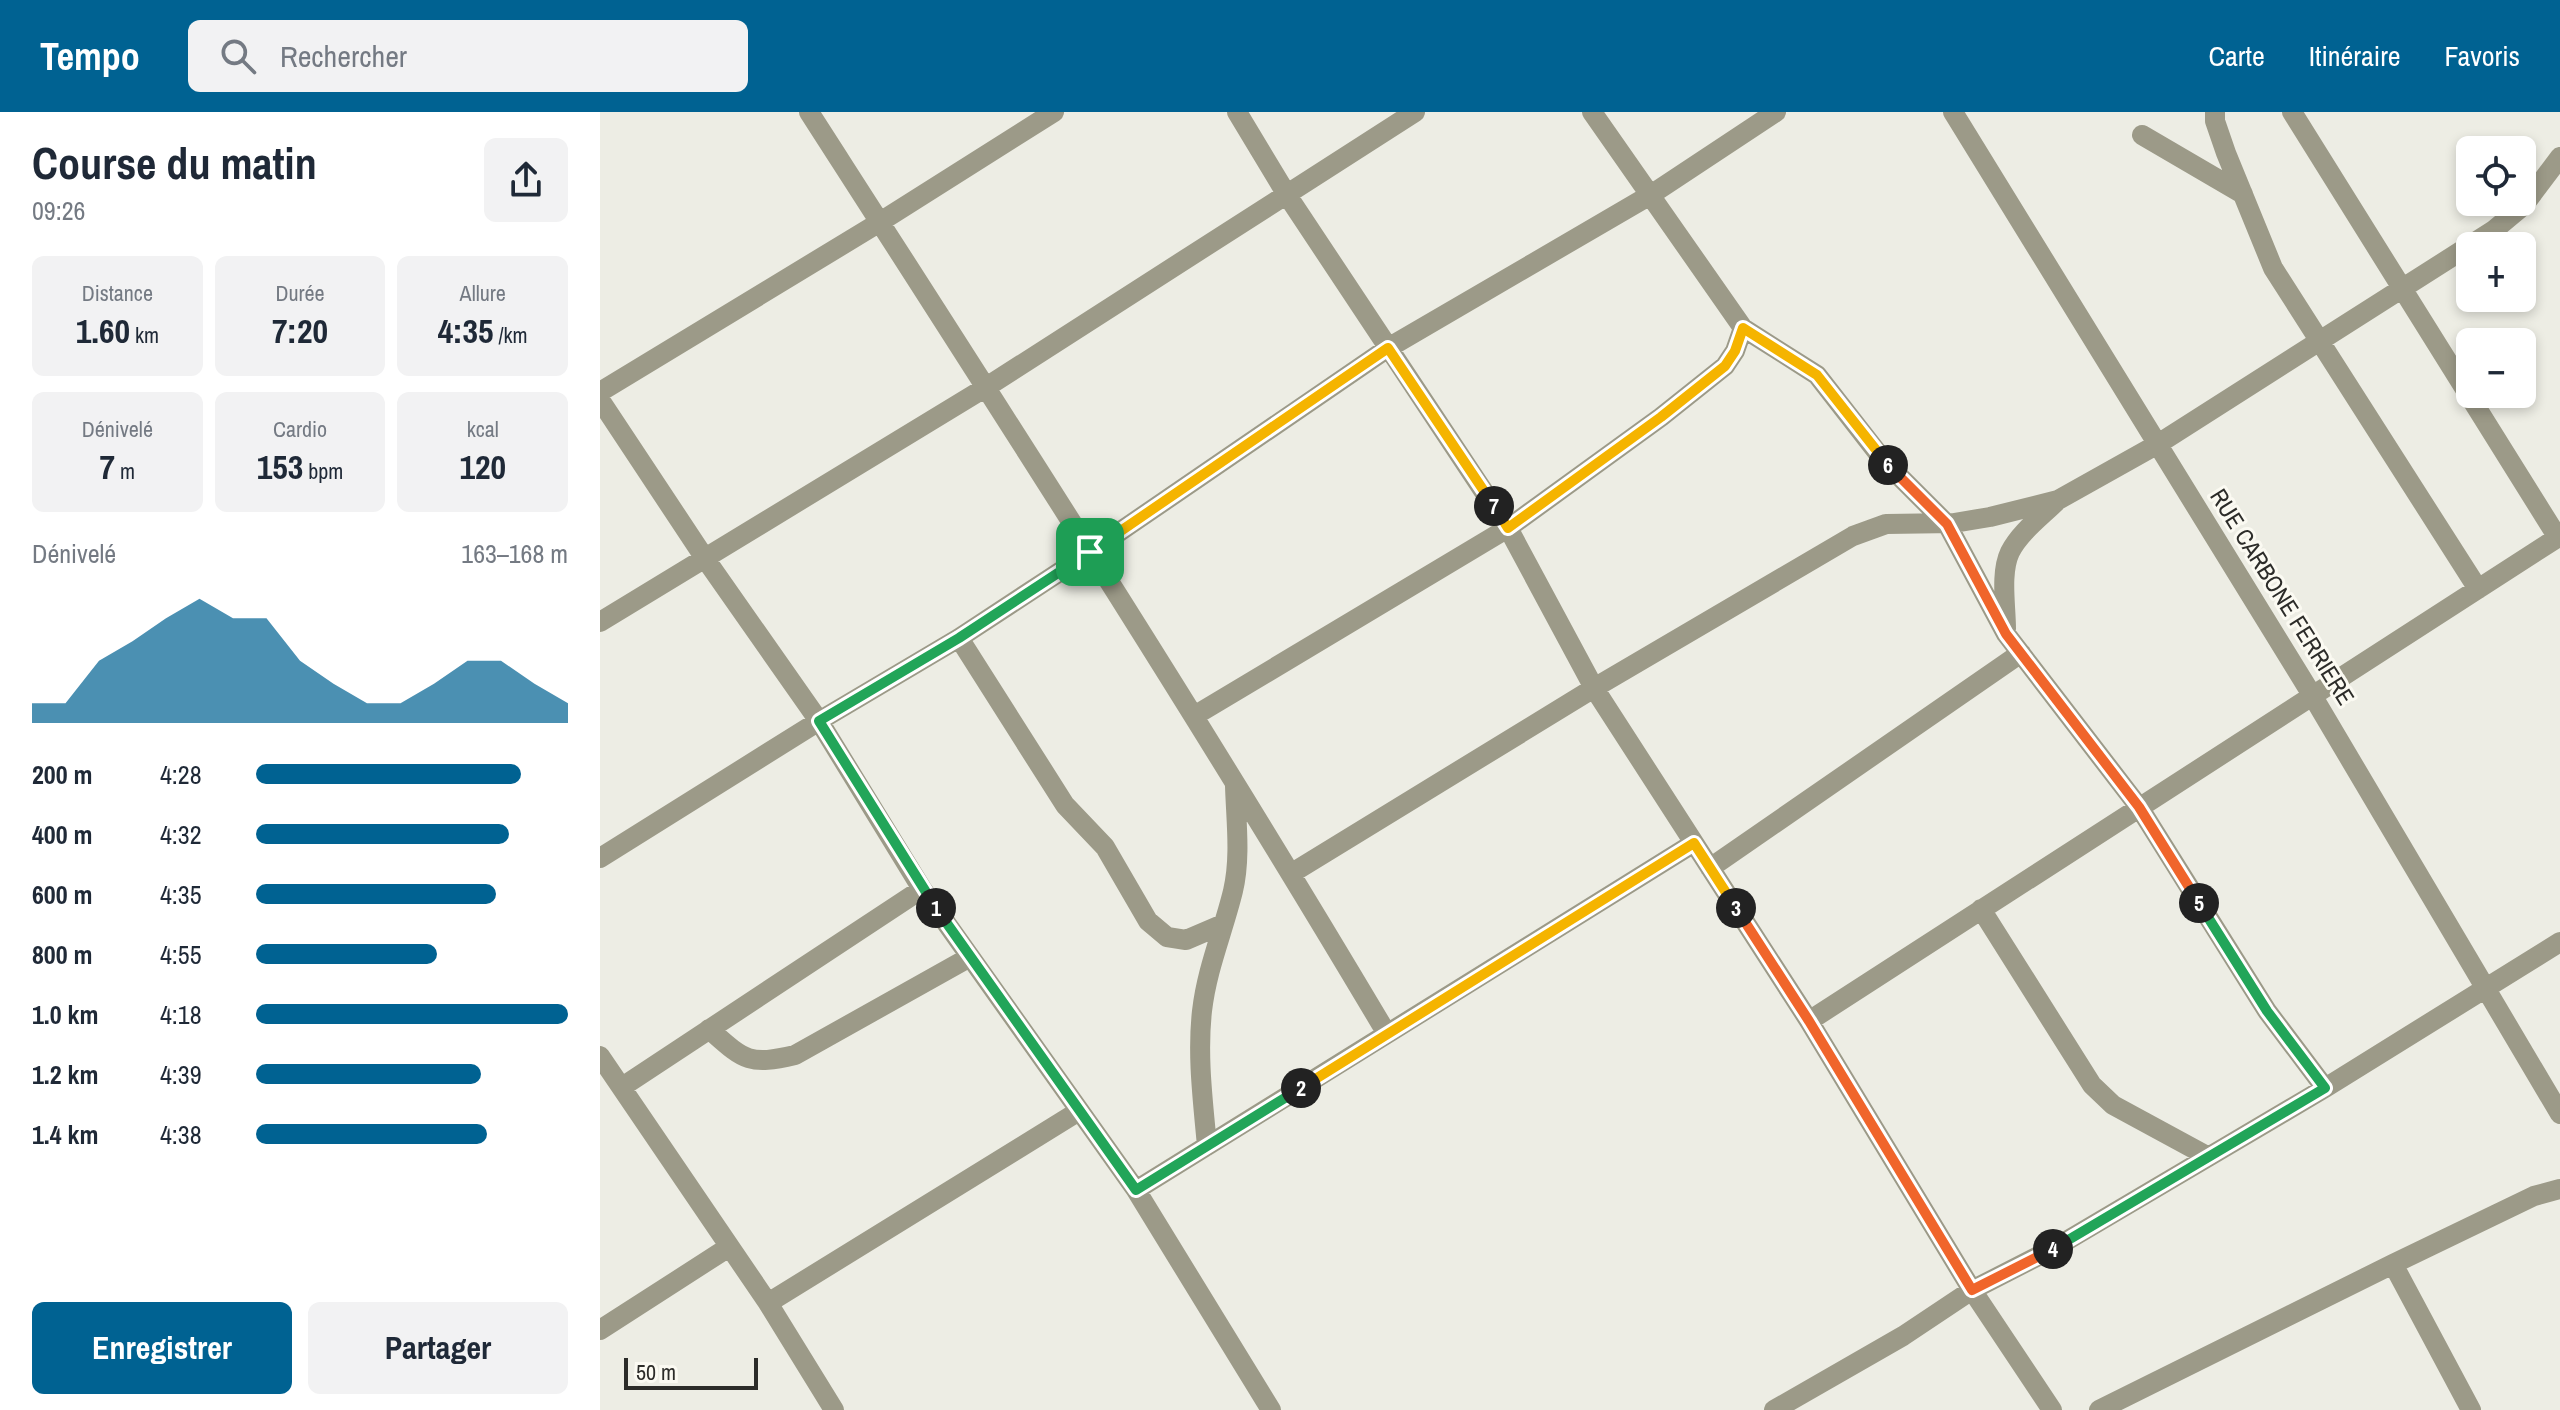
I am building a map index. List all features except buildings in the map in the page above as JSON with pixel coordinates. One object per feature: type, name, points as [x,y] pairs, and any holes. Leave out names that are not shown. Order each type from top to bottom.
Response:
[{"type":"street","points":[[809,112],[988,386],[1292,873],[1387,1034]]},
{"type":"street","points":[[600,392],[1054,112]]},
{"type":"street","points":[[1237,112],[1287,195],[1508,528],[1594,688],[1809,1021],[1972,1290],[2052,1410]]},
{"type":"street","points":[[600,622],[988,386],[1415,112]]},
{"type":"street","points":[[1592,112],[1743,328],[1817,375],[1884,461],[1947,524],[2006,634],[2139,807],[2267,1011],[2325,1088]]},
{"type":"street","points":[[600,858],[959,638],[1388,348],[1652,194],[1776,112]]},
{"type":"street","name":"RUE CARBONE FERRIERE","points":[[1953,112],[2312,695],[2560,1114]]},
{"type":"street","points":[[2215,112],[2215,121],[2273,268],[2478,589]]},
{"type":"street","points":[[1809,1021],[2559,537],[2292,112]]},
{"type":"street","points":[[2142,135],[2243,194]]},
{"type":"street","points":[[1292,873],[1594,688],[1853,536],[1886,524],[1947,524],[2058,500],[2158,444],[2494,230],[2524,205],[2560,157]]},
{"type":"street","points":[[1194,716],[1508,528],[1661,417],[1725,366],[1735,351],[1743,328]]},
{"type":"street","points":[[600,400],[704,557],[819,721],[922,889],[1136,1190],[1271,1410]]},
{"type":"street","points":[[2006,634],[2005,572],[2009,554],[2058,500]]},
{"type":"street","points":[[959,638],[1065,805],[1105,847],[1148,921],[1167,937],[1186,940],[1221,925]]},
{"type":"street","points":[[1710,868],[2021,653]]},
{"type":"street","points":[[1207,1146],[1199,1068],[1202,1011],[1210,965],[1233,890],[1237,845],[1235,782]]},
{"type":"street","points":[[1136,1190],[1694,843]]},
{"type":"street","points":[[622,1087],[922,889]]},
{"type":"street","points":[[1981,909],[2092,1085],[2113,1105],[2207,1156]]},
{"type":"street","points":[[1774,1410],[1903,1336],[1972,1290],[2056,1247],[2325,1088],[2560,942]]},
{"type":"street","points":[[709,1029],[738,1055],[764,1062],[795,1055],[970,957]]},
{"type":"street","points":[[600,1056],[768,1303],[834,1410]]},
{"type":"street","points":[[768,1303],[1079,1111]]},
{"type":"street","points":[[2099,1410],[2534,1196],[2560,1189]]},
{"type":"street","points":[[600,1330],[729,1247]]},
{"type":"street","points":[[2393,1264],[2471,1410]]},
{"type":"route","points":[[1743,328],[1817,375],[1884,461],[1947,524],[2006,634],[2139,807],[2267,1011],[2325,1088],[2056,1247],[1972,1290],[1809,1021],[1694,843],[1136,1190],[922,889],[819,721],[959,638],[1090,552],[1388,348],[1508,528],[1661,417],[1725,366],[1735,351],[1743,328]]}]
